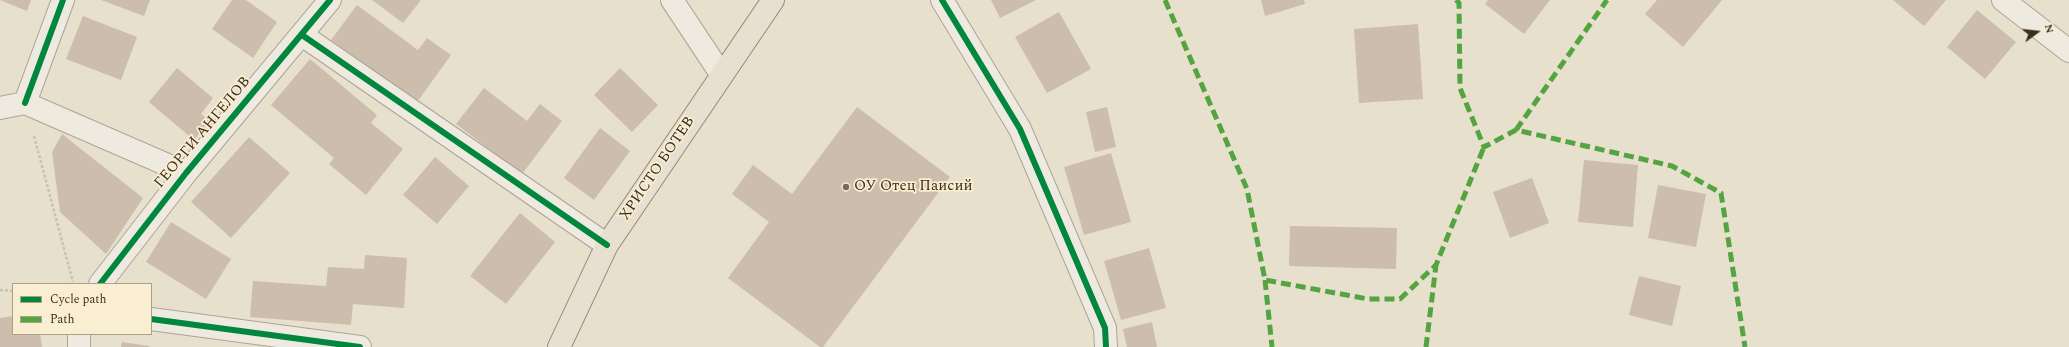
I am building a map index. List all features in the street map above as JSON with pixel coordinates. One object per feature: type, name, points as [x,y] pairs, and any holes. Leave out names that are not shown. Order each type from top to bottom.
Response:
[{"type":"main road","name":"ХРИСТО БОТЕВ","points":[[559,347],[607,245],[721,74],[773,0]]},
{"type":"street","points":[[25,103],[63,0]]},
{"type":"street","name":"ГЕОРГИ АНГЕЛОВ","points":[[101,283],[186,173],[330,0]]},
{"type":"street","points":[[672,0],[721,74]]},
{"type":"street","points":[[942,0],[1020,129],[1105,328],[1106,347]]},
{"type":"street","points":[[2003,0],[2069,50]]},
{"type":"street","points":[[302,35],[607,245]]},
{"type":"street","points":[[0,108],[25,103],[186,173]]},
{"type":"street","points":[[152,319],[360,347]]},
{"type":"street","points":[[79,335],[79,347]]},
{"type":"path","points":[[25,103],[74,283]]},
{"type":"path","points":[[0,290],[12,291]]},
{"type":"building","points":[[0,0],[31,0],[27,11]]},
{"type":"building","points":[[101,0],[150,0],[144,16]]},
{"type":"building","points":[[232,0],[246,0],[277,22],[253,58],[212,29]]},
{"type":"building","points":[[372,0],[421,0],[403,23]]},
{"type":"building","points":[[991,0],[1036,0],[1000,18]]},
{"type":"building","points":[[1261,0],[1304,0],[1305,4],[1265,16]]},
{"type":"building","points":[[1488,0],[1550,0],[1524,34],[1485,4]]},
{"type":"building","points":[[1657,0],[1722,0],[1683,47],[1645,14]]},
{"type":"building","points":[[1893,0],[1946,0],[1924,26]]},
{"type":"building","points":[[357,5],[418,50],[427,38],[451,55],[417,102],[331,40]]},
{"type":"building","points":[[1977,10],[2016,42],[1985,79],[1947,47]]},
{"type":"building","points":[[1059,12],[1091,69],[1047,93],[1015,37]]},
{"type":"building","points":[[83,16],[137,37],[121,80],[66,59]]},
{"type":"building","points":[[1418,24],[1423,99],[1359,103],[1354,29]]},
{"type":"building","points":[[310,59],[377,115],[371,123],[403,149],[366,195],[329,164],[334,158],[271,105]]},
{"type":"building","points":[[177,68],[213,98],[201,114],[210,121],[194,140],[149,102]]},
{"type":"building","points":[[620,68],[658,105],[632,132],[594,95]]},
{"type":"building","points":[[484,88],[527,121],[540,104],[562,121],[522,174],[456,124]]},
{"type":"building","points":[[857,107],[950,177],[823,347],[820,347],[728,278],[769,222],[732,194],[753,165],[792,194]]},
{"type":"building","points":[[1107,107],[1116,147],[1095,152],[1086,112]]},
{"type":"building","points":[[600,128],[630,151],[594,200],[564,178]]},
{"type":"building","points":[[62,134],[143,198],[106,254],[60,212],[52,152]]},
{"type":"building","points":[[249,137],[290,173],[231,238],[191,202]]},
{"type":"building","points":[[1111,153],[1131,222],[1084,235],[1064,167]]},
{"type":"building","points":[[435,157],[469,186],[437,224],[403,195]]},
{"type":"building","points":[[1584,160],[1638,165],[1633,227],[1578,222]]},
{"type":"building","points":[[1532,178],[1549,223],[1510,238],[1493,192]]},
{"type":"building","points":[[1658,185],[1706,194],[1696,247],[1648,238]]},
{"type":"building","points":[[520,213],[555,242],[506,304],[470,276]]},
{"type":"building","points":[[171,222],[231,259],[206,299],[146,262]]},
{"type":"building","points":[[1290,226],[1397,228],[1396,269],[1289,266]]},
{"type":"building","points":[[1149,248],[1166,308],[1121,320],[1104,261]]},
{"type":"building","points":[[365,255],[407,258],[404,308],[353,304],[351,325],[250,317],[253,281],[326,286],[328,267],[364,269]]},
{"type":"building","points":[[1639,276],[1681,286],[1672,326],[1629,315]]},
{"type":"building","points":[[12,316],[12,335],[40,335],[42,347],[0,347],[0,318]]},
{"type":"building","points":[[1152,322],[1157,347],[1127,347],[1123,329]]},
{"type":"building","points":[[122,342],[149,346],[149,347],[121,347]]},
{"type":"marked path","points":[[1165,0],[1247,189],[1265,280],[1368,299],[1400,299],[1436,265],[1484,147]]},
{"type":"marked path","points":[[1456,0],[1459,3],[1460,88],[1484,147],[1516,130],[1672,166],[1721,193],[1745,347]]},
{"type":"marked path","points":[[1516,130],[1607,0]]},
{"type":"marked path","points":[[1426,347],[1436,265]]},
{"type":"marked path","points":[[1265,280],[1272,347]]},
{"type":"cycle path","points":[[25,103],[63,0]]},
{"type":"cycle path","points":[[101,283],[186,173],[330,0]]},
{"type":"cycle path","points":[[942,0],[1020,129],[1105,328],[1106,347]]},
{"type":"cycle path","points":[[302,35],[607,245]]},
{"type":"cycle path","points":[[152,319],[360,347]]},
{"type":"place","name":"ОУ Отец Паисий","points":[[846,187]]}]
